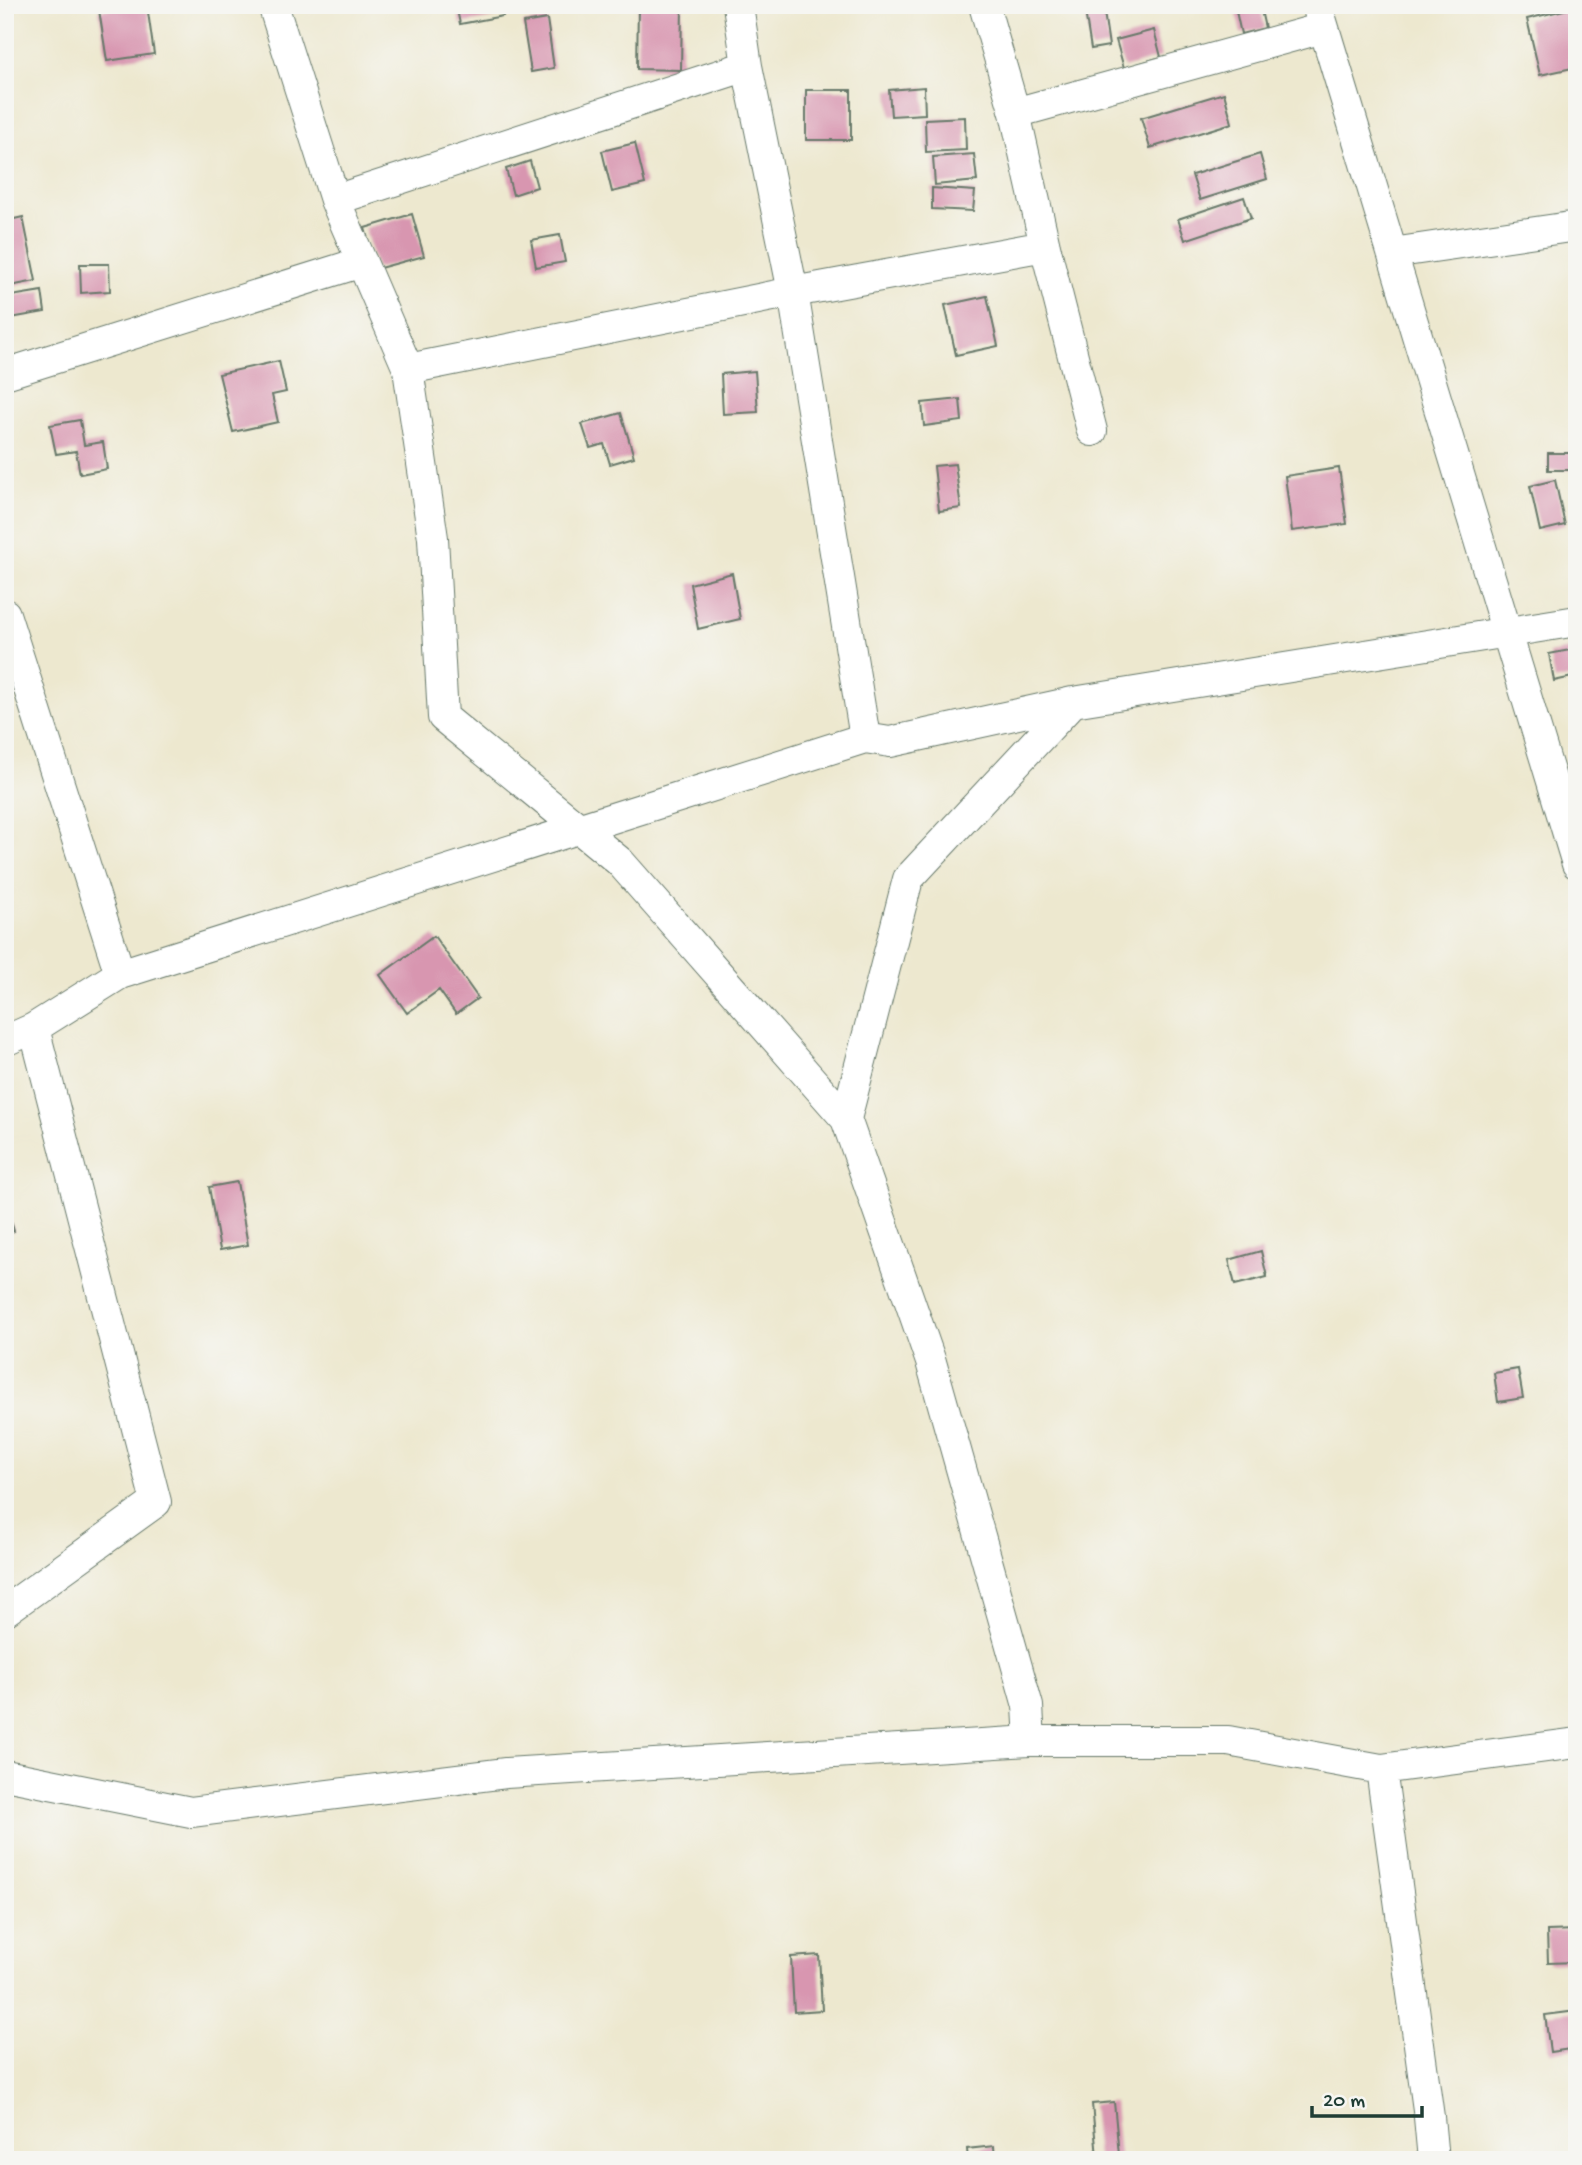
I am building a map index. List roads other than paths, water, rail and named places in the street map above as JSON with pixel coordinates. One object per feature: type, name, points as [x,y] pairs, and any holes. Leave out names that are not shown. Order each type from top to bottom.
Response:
[{"type":"street","points":[[273,5],[335,200],[408,369],[433,538],[443,717],[620,862],[846,1119],[931,1362],[1028,1706],[1030,1741]]},
{"type":"street","points":[[738,5],[747,66],[793,292],[865,738]]},
{"type":"street","points":[[984,5],[1015,113],[1045,246],[1092,431]]},
{"type":"street","points":[[1015,113],[1320,17],[1577,864]]},
{"type":"street","points":[[335,200],[747,66]]},
{"type":"street","points":[[1392,253],[1577,226]]},
{"type":"street","points":[[408,369],[793,292],[1045,246]]},
{"type":"street","points":[[5,374],[362,262]]},
{"type":"street","points":[[5,614],[120,974]]},
{"type":"street","points":[[5,1041],[34,1028],[120,974],[865,738],[890,742],[1073,702],[1577,621]]},
{"type":"street","points":[[846,1119],[908,879],[1073,702]]},
{"type":"street","points":[[5,1611],[156,1502],[34,1028]]},
{"type":"street","points":[[5,1775],[191,1812],[506,1773],[1030,1741],[1228,1741],[1381,1769],[1577,1743]]},
{"type":"street","points":[[1381,1769],[1433,2160]]}]
